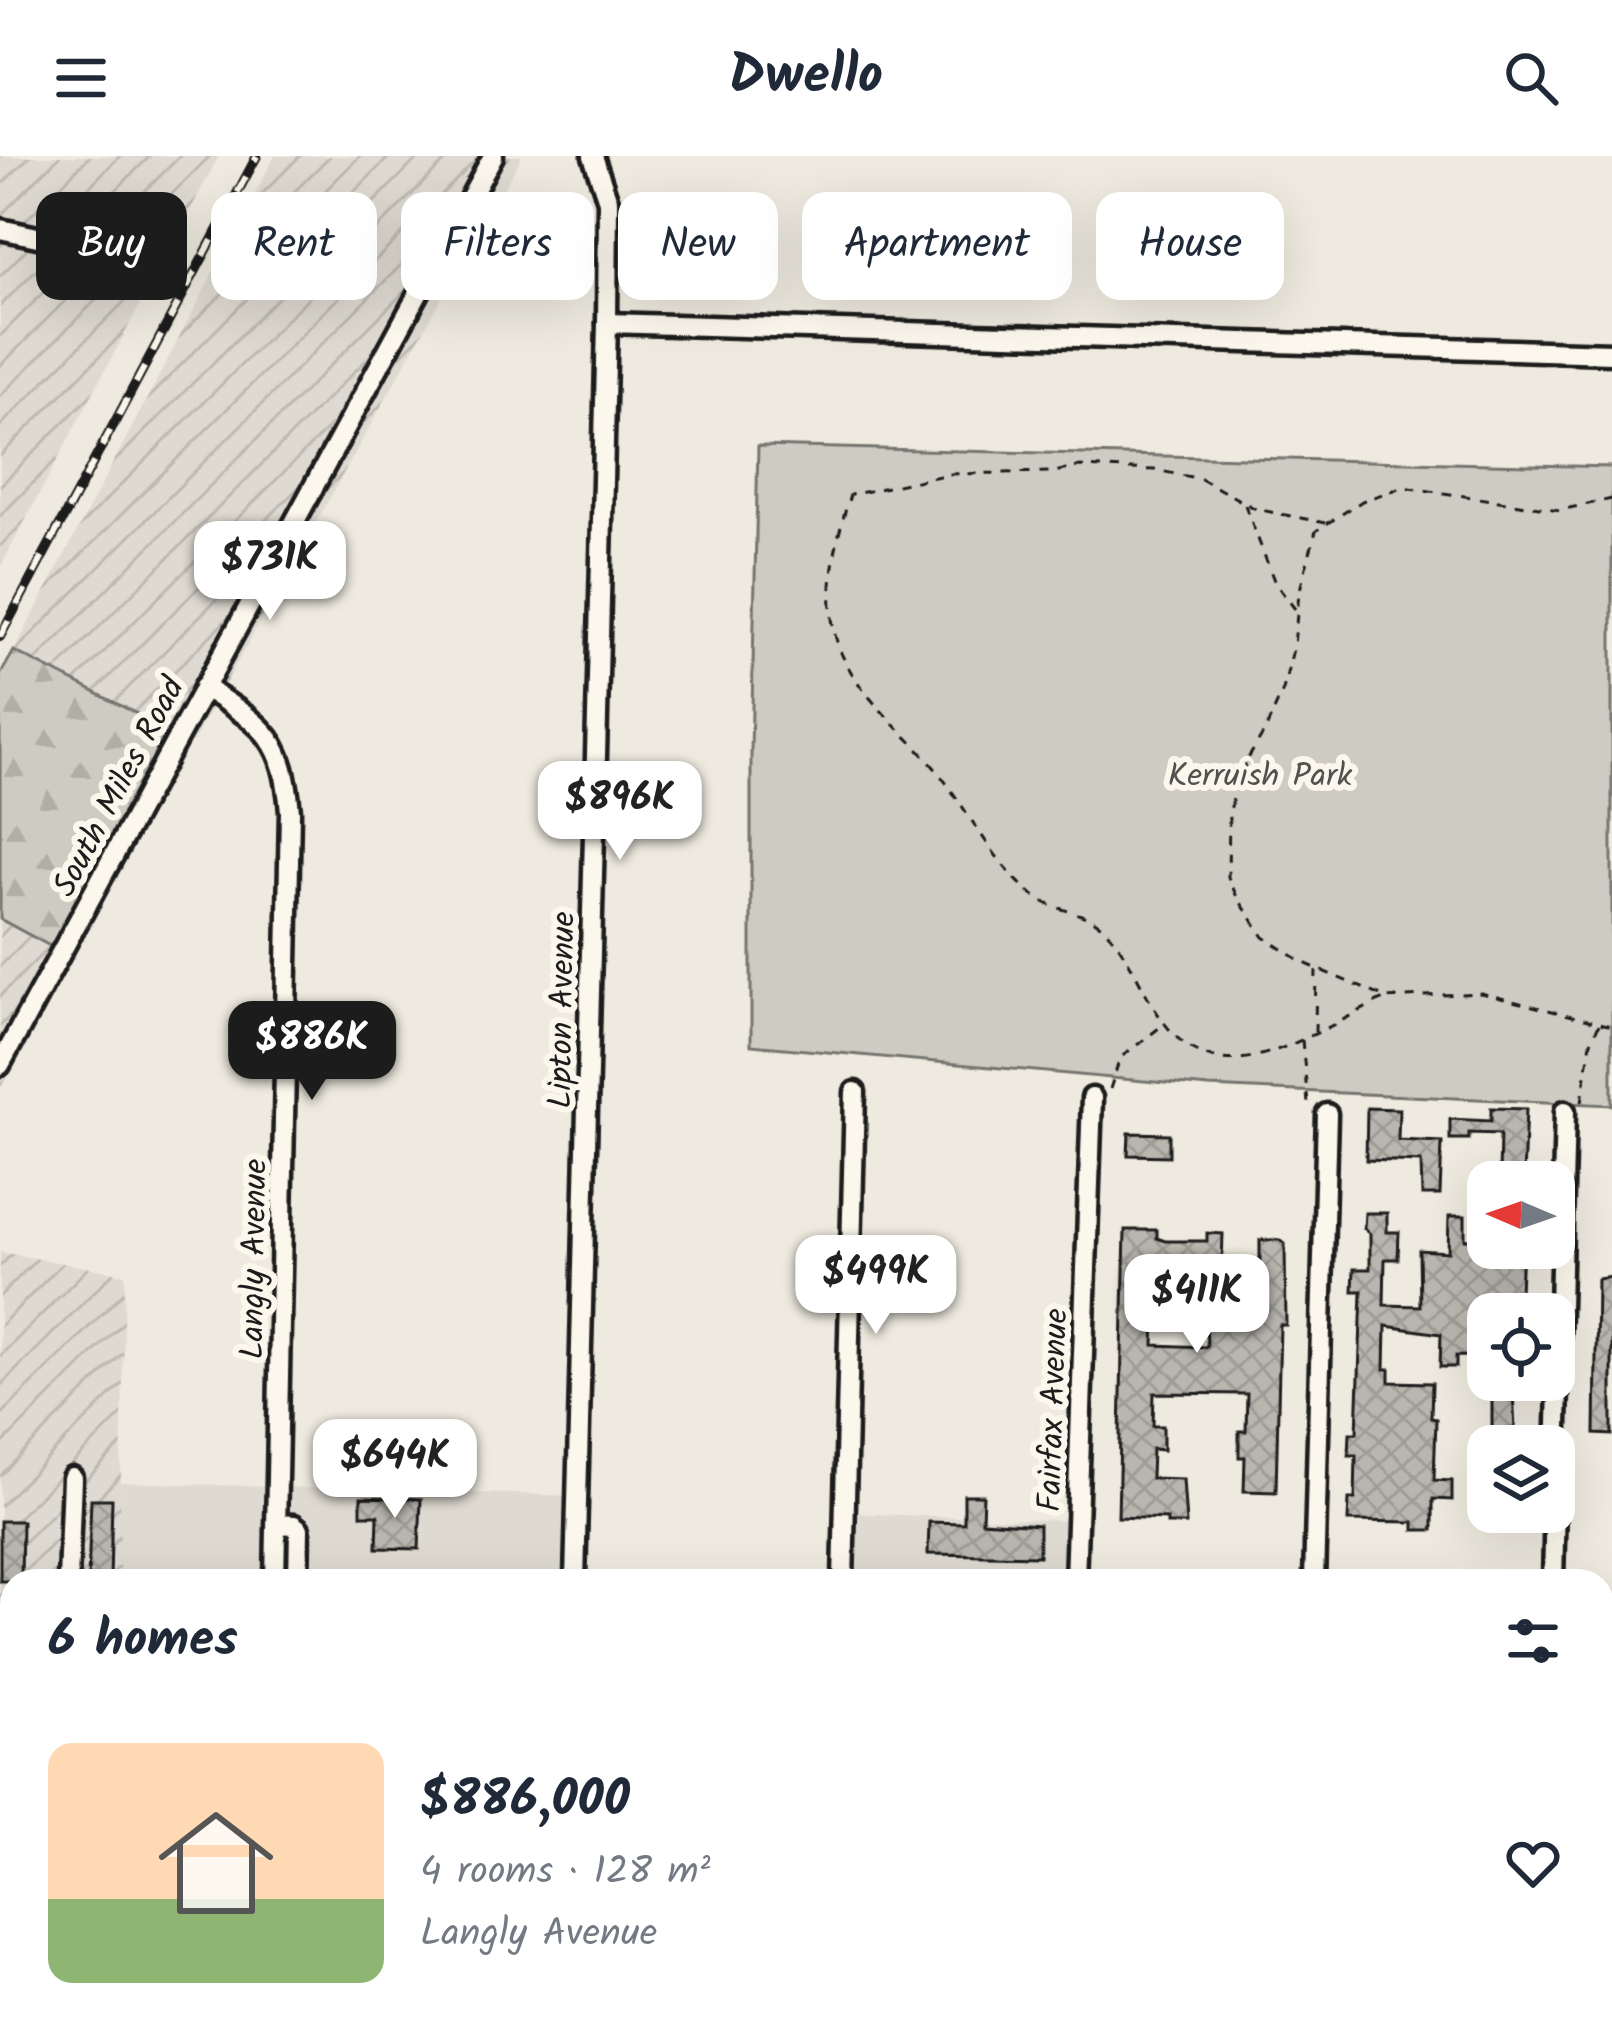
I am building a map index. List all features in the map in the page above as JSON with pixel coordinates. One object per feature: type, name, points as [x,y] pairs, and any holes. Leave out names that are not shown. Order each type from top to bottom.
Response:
[{"type":"street","name":"South Miles Road","points":[[0,1065],[493,156]]},
{"type":"street","name":"Lipton Avenue","points":[[575,1569],[607,323],[608,201],[592,156]]},
{"type":"street","points":[[0,229],[36,237]]},
{"type":"street","points":[[607,323],[1612,353]]},
{"type":"street","name":"Langly Avenue","points":[[204,687],[262,725],[286,771],[290,812],[275,1569]]},
{"type":"street","points":[[844,1569],[855,1091]]},
{"type":"street","name":"Fairfax Avenue","points":[[1077,1569],[1099,1098]]},
{"type":"street","points":[[1553,1569],[1573,1107]]},
{"type":"street","points":[[1314,1569],[1327,1114]]},
{"type":"street","points":[[68,1569],[72,1478]]},
{"type":"street","points":[[277,1524],[298,1529],[298,1569]]},
{"type":"path","points":[[1326,523],[1256,509],[1201,479],[1155,470],[1078,467],[934,476],[850,495],[835,554],[830,615],[845,663],[935,767],[973,824],[1035,898],[1096,920],[1111,934],[1164,1024],[1189,1046],[1223,1060],[1246,1059],[1386,998],[1481,993],[1612,1026]]},
{"type":"path","points":[[1386,998],[1316,968],[1264,937],[1228,877],[1226,848],[1239,772],[1283,690],[1316,531],[1362,501],[1402,487],[1560,510],[1612,499]]},
{"type":"path","points":[[1244,503],[1275,583],[1296,610]]},
{"type":"path","points":[[1315,1032],[1316,968]]},
{"type":"path","points":[[1573,1107],[1600,1023]]},
{"type":"path","points":[[1099,1098],[1120,1058],[1164,1024]]},
{"type":"path","points":[[1301,1038],[1308,1104]]},
{"type":"shaded area","points":[[0,156],[219,156],[187,216],[187,192],[36,192],[36,300],[142,300],[0,568]]},
{"type":"shaded area","points":[[275,156],[522,156],[502,192],[401,192],[401,300],[441,300],[193,741],[14,651],[211,277],[211,300],[377,300],[377,192],[256,192]]},
{"type":"shaded area","points":[[0,916],[74,954],[0,1089]]},
{"type":"shaded area","points":[[0,1252],[125,1274],[119,1569],[0,1569]]},
{"type":"shaded area","points":[[121,1482],[578,1496],[575,1569],[117,1569]]},
{"type":"shaded area","points":[[845,1513],[1077,1521],[1075,1569],[843,1569]]},
{"type":"green space","name":"Kerruish Park","points":[[758,446],[1612,467],[1612,1105],[1209,1087],[751,1045]]},
{"type":"green space","points":[[14,651],[178,735],[61,952],[0,919],[0,675]]},
{"type":"building","points":[[1367,1108],[1399,1109],[1398,1140],[1442,1142],[1440,1195],[1422,1195],[1421,1162],[1366,1160]]},
{"type":"building","points":[[1491,1108],[1526,1109],[1524,1161],[1499,1161],[1500,1134],[1469,1133],[1469,1139],[1450,1139],[1450,1119],[1491,1121]]},
{"type":"building","points":[[1129,1133],[1169,1134],[1169,1156],[1128,1155]]},
{"type":"building","points":[[1365,1213],[1387,1213],[1387,1232],[1399,1232],[1398,1259],[1385,1259],[1384,1305],[1420,1306],[1419,1250],[1448,1252],[1449,1216],[1465,1216],[1467,1269],[1521,1269],[1520,1293],[1467,1293],[1467,1356],[1456,1356],[1456,1367],[1440,1367],[1441,1334],[1386,1326],[1385,1369],[1390,1369],[1390,1382],[1432,1383],[1434,1480],[1452,1481],[1452,1500],[1433,1499],[1433,1530],[1414,1530],[1414,1522],[1348,1521],[1349,1499],[1355,1499],[1356,1455],[1349,1455],[1350,1433],[1357,1433],[1362,1291],[1353,1291],[1354,1269],[1370,1269],[1370,1234],[1364,1228]]},
{"type":"building","points":[[1125,1230],[1157,1230],[1157,1238],[1165,1241],[1207,1241],[1207,1233],[1223,1234],[1222,1265],[1226,1269],[1260,1270],[1260,1240],[1280,1240],[1285,1244],[1286,1325],[1280,1325],[1276,1492],[1244,1491],[1245,1457],[1239,1457],[1239,1431],[1246,1431],[1247,1394],[1154,1393],[1153,1426],[1163,1426],[1163,1450],[1152,1449],[1151,1478],[1183,1479],[1186,1524],[1118,1517]],"holes":[[[1156,1296],[1205,1297],[1207,1347],[1154,1345]]]},
{"type":"building","points":[[1612,1277],[1612,1435],[1595,1434],[1597,1279]]},
{"type":"building","points":[[1492,1401],[1513,1401],[1515,1425],[1492,1425]]},
{"type":"building","points":[[964,1495],[983,1495],[982,1521],[1039,1525],[1039,1556],[928,1554],[929,1522],[964,1523]]},
{"type":"building","points":[[361,1497],[421,1499],[419,1549],[377,1548],[378,1515],[361,1515]]},
{"type":"building","points":[[91,1499],[112,1499],[110,1569],[88,1569]]},
{"type":"building","points":[[0,1521],[22,1521],[21,1569],[0,1569]]},
{"type":"railway","points":[[0,637],[257,156]]}]
